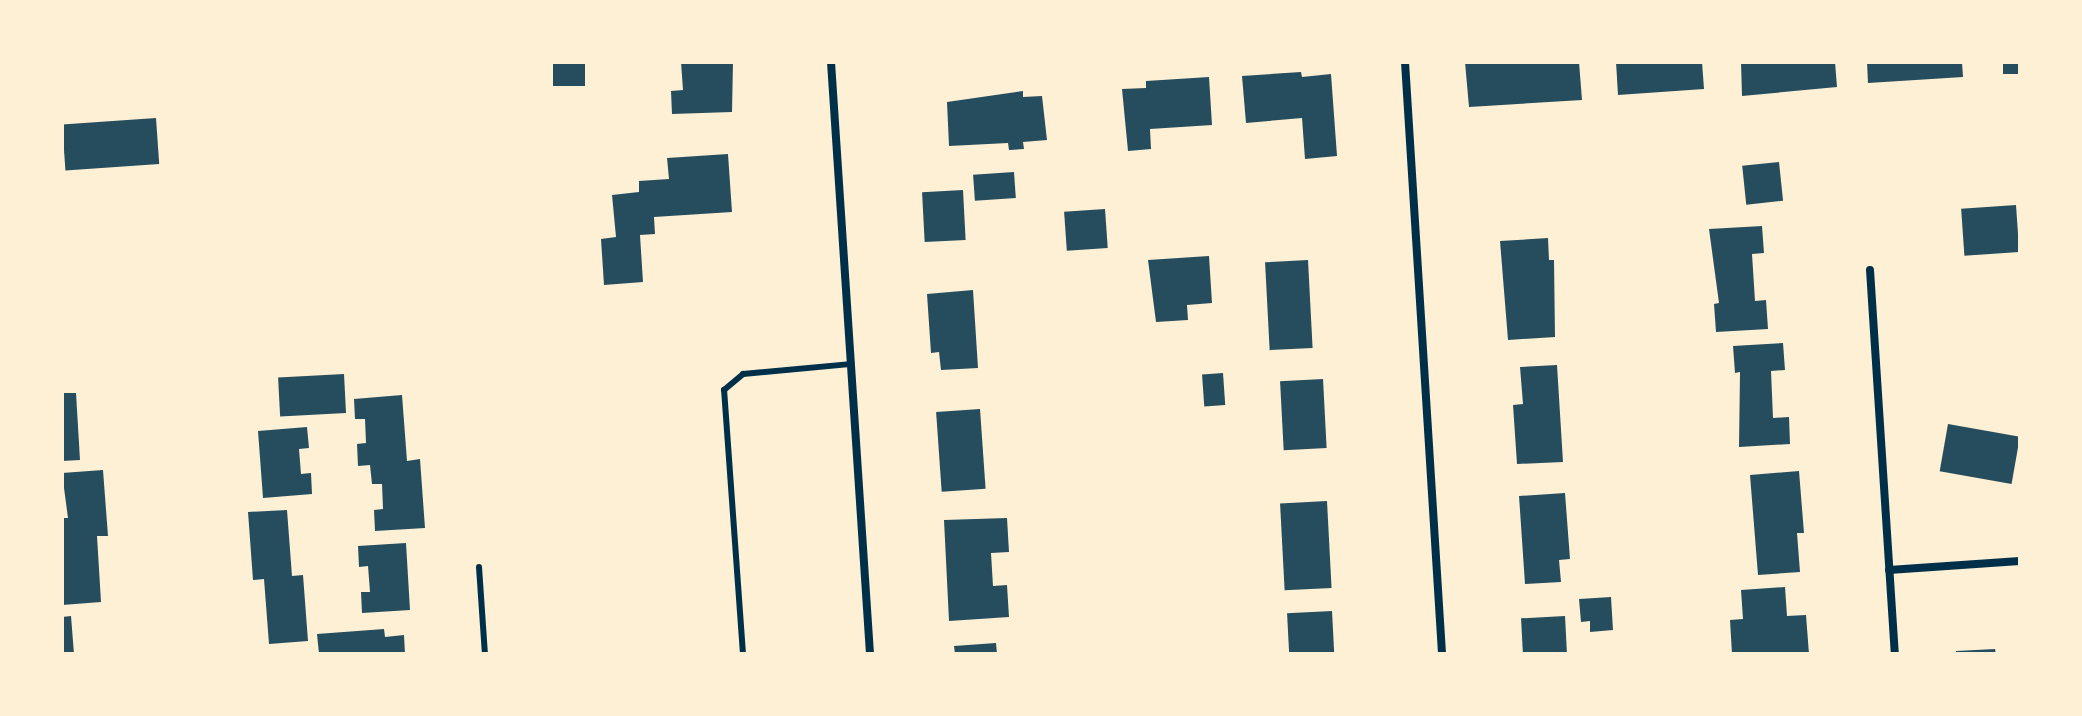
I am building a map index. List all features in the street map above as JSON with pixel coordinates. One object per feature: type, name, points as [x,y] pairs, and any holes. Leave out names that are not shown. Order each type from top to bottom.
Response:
[{"type":"street","points":[[831,62],[870,654]]},
{"type":"street","points":[[1405,62],[1442,654]]},
{"type":"street","points":[[1870,270],[1895,654]]},
{"type":"street","points":[[1889,570],[2020,561]]},
{"type":"lane","points":[[743,654],[724,390],[743,374],[850,364]]},
{"type":"lane","points":[[479,567],[485,654]]},
{"type":"building","points":[[553,62],[585,62],[585,86],[553,86]]},
{"type":"building","points":[[681,62],[733,62],[732,112],[672,114],[671,91],[683,90]]},
{"type":"building","points":[[1465,62],[1579,62],[1582,100],[1469,107]]},
{"type":"building","points":[[1616,62],[1702,62],[1704,89],[1618,95]]},
{"type":"building","points":[[1741,62],[1835,62],[1837,87],[1742,96]]},
{"type":"building","points":[[1867,62],[1962,62],[1963,77],[1868,83]]},
{"type":"building","points":[[2003,62],[2020,62],[2020,74],[2003,74]]},
{"type":"building","points":[[1301,72],[1302,77],[1331,74],[1337,156],[1305,159],[1302,118],[1246,123],[1242,76]]},
{"type":"building","points":[[1209,77],[1212,125],[1150,129],[1151,149],[1128,151],[1122,89],[1146,88],[1146,81]]},
{"type":"building","points":[[1023,91],[1023,97],[1042,96],[1047,140],[1023,142],[1024,149],[1009,150],[1008,143],[949,146],[947,102]]},
{"type":"building","points":[[156,118],[159,164],[65,170],[62,125]]},
{"type":"building","points":[[728,154],[732,212],[654,217],[655,234],[640,235],[643,282],[604,285],[601,239],[616,237],[612,195],[639,192],[639,181],[669,179],[667,158]]},
{"type":"building","points":[[1779,162],[1783,201],[1746,205],[1742,166]]},
{"type":"building","points":[[1014,172],[1016,198],[975,201],[973,175]]},
{"type":"building","points":[[963,190],[966,240],[925,242],[922,192]]},
{"type":"building","points":[[2016,205],[2019,252],[1964,256],[1961,209]]},
{"type":"building","points":[[1105,209],[1108,248],[1067,251],[1064,212]]},
{"type":"building","points":[[1762,226],[1764,253],[1752,254],[1755,301],[1766,300],[1768,329],[1716,332],[1714,304],[1719,303],[1709,229]]},
{"type":"building","points":[[1548,238],[1549,260],[1554,260],[1555,337],[1508,340],[1500,241]]},
{"type":"building","points":[[1209,256],[1212,303],[1187,305],[1188,320],[1156,322],[1148,260]]},
{"type":"building","points":[[1308,260],[1313,348],[1270,350],[1265,262]]},
{"type":"building","points":[[973,290],[978,368],[941,370],[939,352],[931,353],[927,294]]},
{"type":"building","points":[[1783,343],[1785,370],[1771,371],[1773,418],[1789,417],[1790,444],[1739,447],[1740,372],[1735,373],[1733,346]]},
{"type":"building","points":[[1557,365],[1563,462],[1517,464],[1513,405],[1523,404],[1520,367]]},
{"type":"building","points":[[1223,373],[1225,405],[1204,406],[1202,374]]},
{"type":"building","points":[[344,374],[346,413],[280,416],[278,377]]},
{"type":"building","points":[[1323,379],[1327,448],[1284,450],[1280,381]]},
{"type":"building","points":[[62,393],[76,393],[80,460],[62,461]]},
{"type":"building","points":[[402,395],[407,461],[420,459],[425,528],[375,531],[374,510],[383,509],[382,484],[372,484],[370,465],[358,466],[357,444],[366,443],[365,419],[355,419],[354,399]]},
{"type":"building","points":[[980,409],[986,489],[942,492],[936,412]]},
{"type":"building","points":[[1948,424],[2020,437],[2012,484],[1940,471]]},
{"type":"building","points":[[307,427],[309,448],[299,449],[301,474],[311,473],[312,494],[263,498],[258,431]]},
{"type":"building","points":[[103,470],[108,536],[97,536],[101,602],[62,605],[62,518],[68,518],[62,473]]},
{"type":"building","points":[[1799,471],[1804,533],[1797,533],[1800,572],[1758,575],[1750,475]]},
{"type":"building","points":[[1565,493],[1570,559],[1559,560],[1561,582],[1525,584],[1519,496]]},
{"type":"building","points":[[1327,501],[1332,588],[1285,590],[1280,503]]},
{"type":"building","points":[[287,510],[292,576],[303,575],[308,641],[269,644],[264,579],[253,580],[248,512]]},
{"type":"building","points":[[1007,518],[1009,552],[991,553],[993,586],[1007,585],[1009,617],[949,621],[944,520]]},
{"type":"building","points":[[406,543],[410,610],[362,613],[361,592],[370,592],[368,566],[359,567],[358,546]]},
{"type":"building","points":[[1785,587],[1787,616],[1806,615],[1809,654],[1732,654],[1730,620],[1743,619],[1741,590]]},
{"type":"building","points":[[1611,597],[1613,630],[1590,632],[1590,621],[1581,622],[1579,599]]},
{"type":"building","points":[[1332,611],[1334,654],[1289,654],[1287,613]]},
{"type":"building","points":[[71,616],[74,654],[62,654],[62,617]]},
{"type":"building","points":[[1565,616],[1567,654],[1523,654],[1521,618]]},
{"type":"building","points":[[384,629],[385,637],[404,635],[405,654],[319,654],[317,634]]},
{"type":"building","points":[[996,643],[997,654],[955,654],[954,646]]},
{"type":"building","points":[[1995,649],[1996,654],[1956,654],[1956,651]]}]
